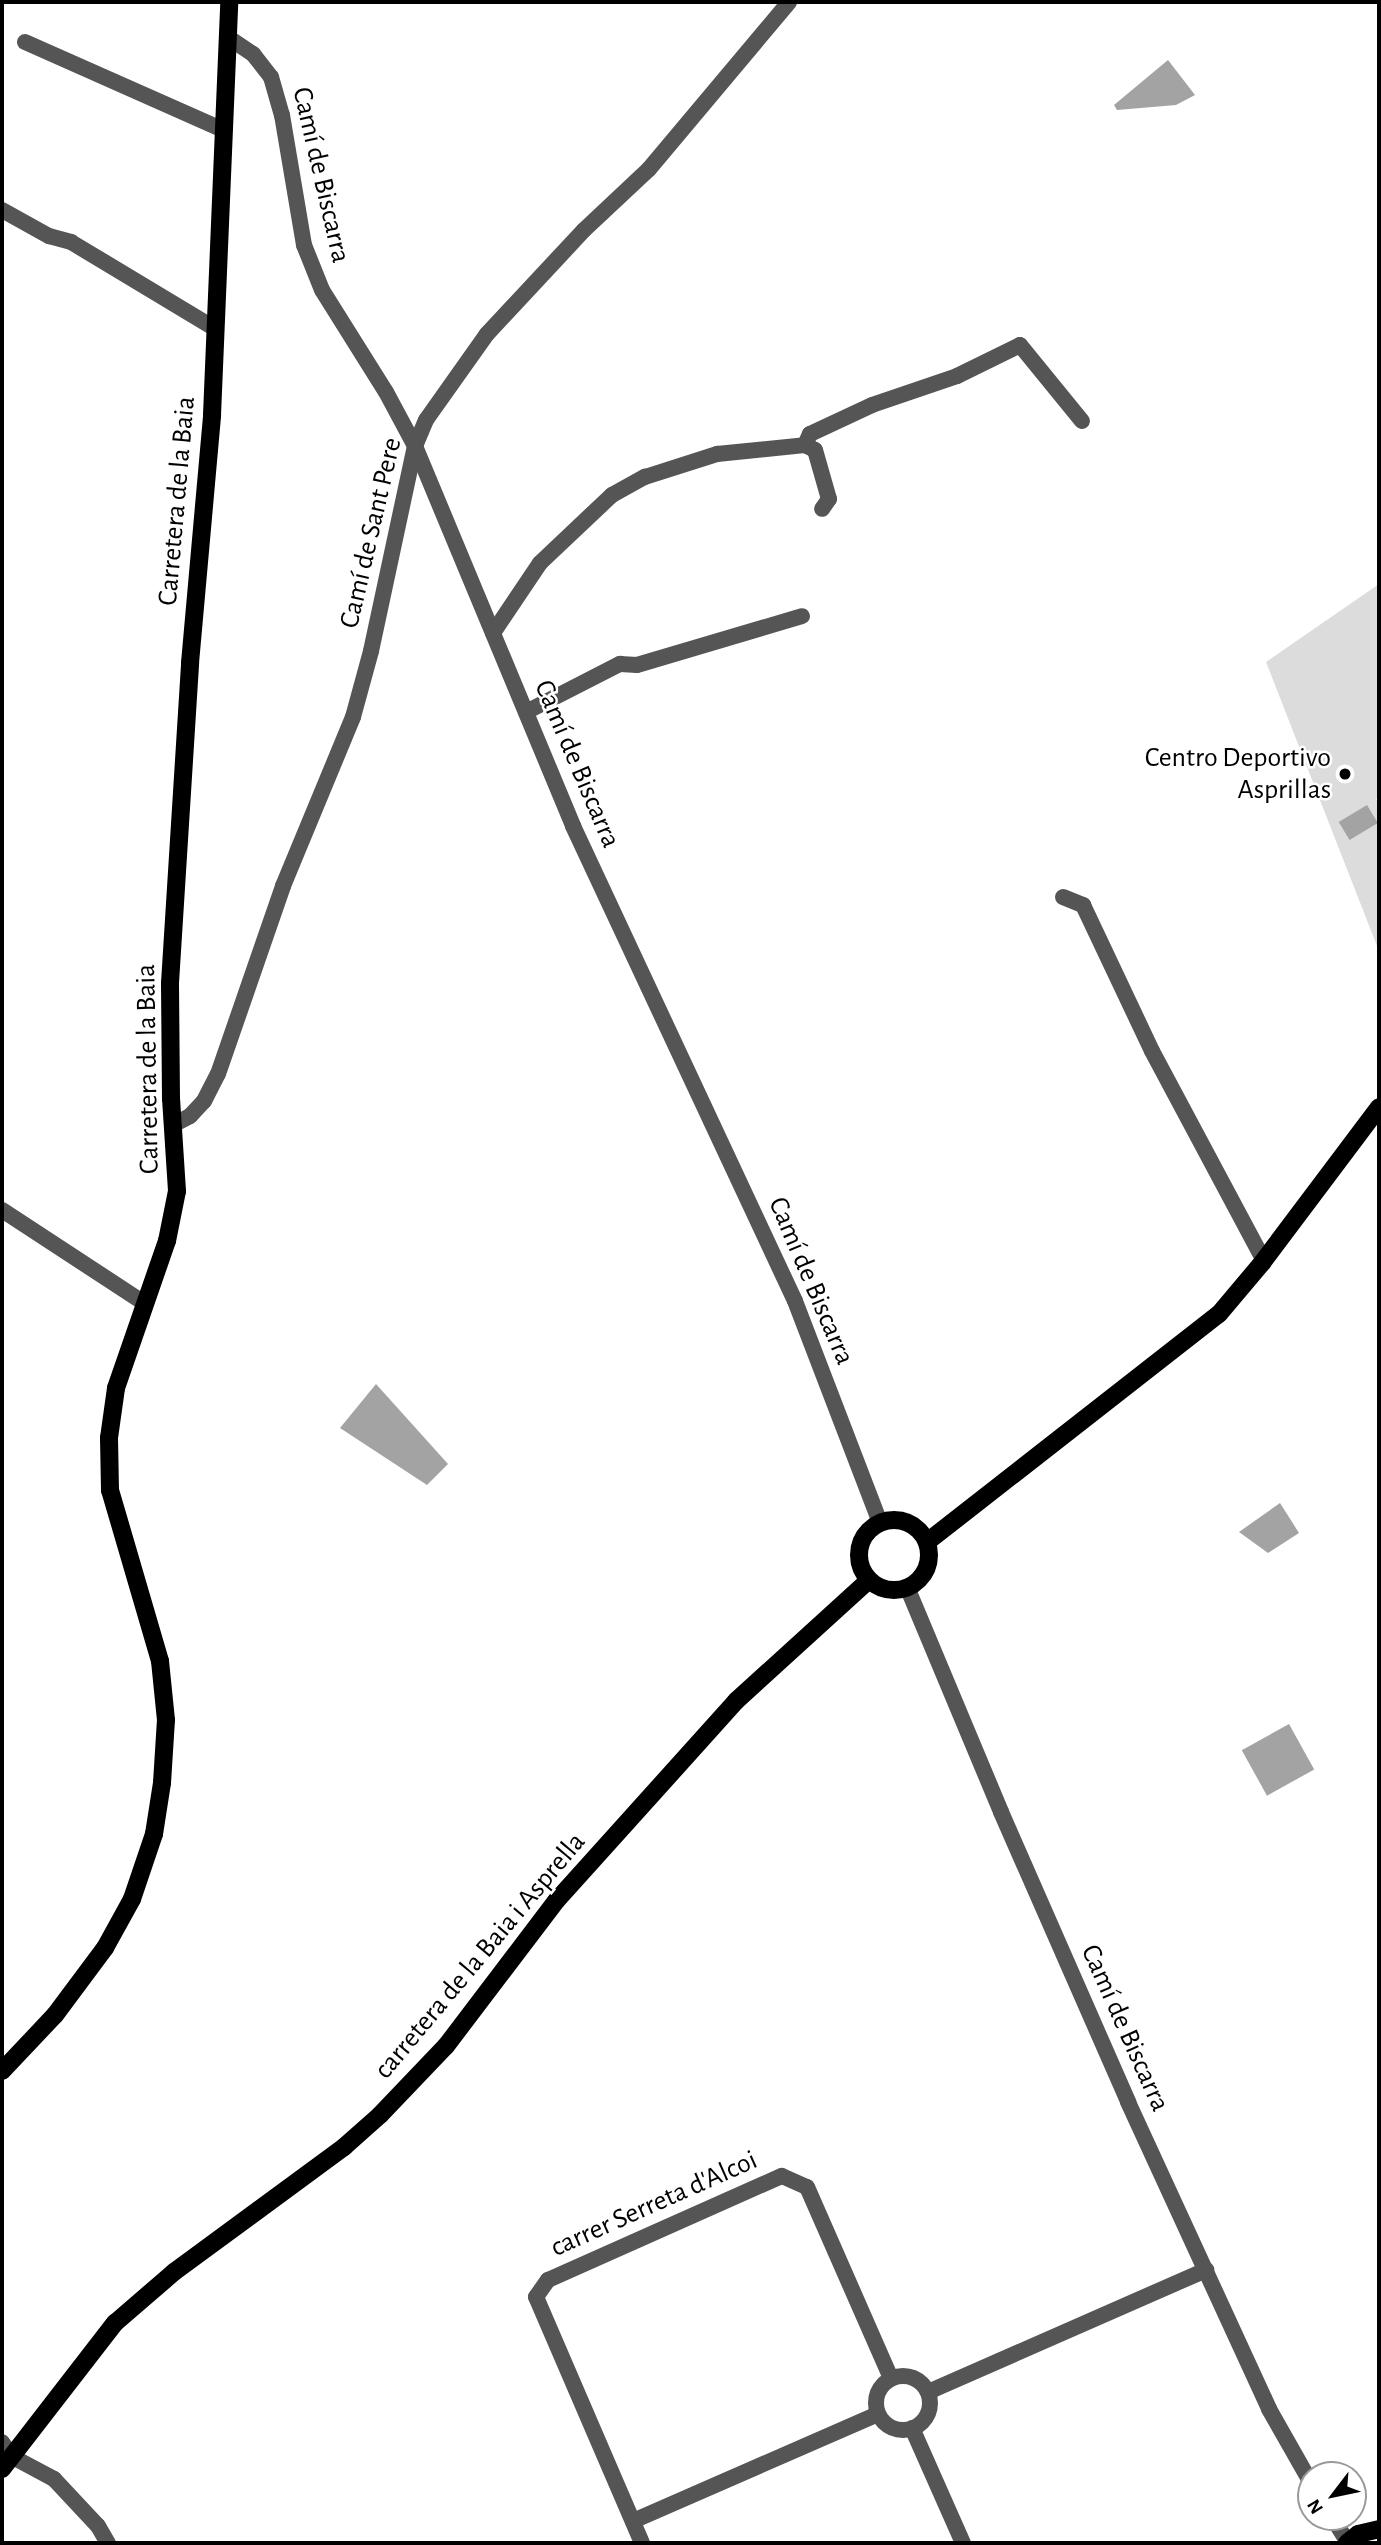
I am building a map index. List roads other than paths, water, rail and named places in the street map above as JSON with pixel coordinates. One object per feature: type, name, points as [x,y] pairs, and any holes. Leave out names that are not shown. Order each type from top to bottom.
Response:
[{"type":"main road","name":"Carretera de la Baia","points":[[2,2071],[55,2015],[105,1948],[132,1899],[154,1834],[162,1783],[166,1720],[160,1661],[110,1490],[109,1438],[116,1388],[167,1241],[177,1191],[170,983],[216,330],[229,2]]},
{"type":"main road","points":[[927,1542],[1219,1314],[1264,1261],[1379,1107]]},
{"type":"main road","points":[[905,1521],[916,1527],[927,1542],[928,1565],[921,1577],[908,1587],[890,1590],[869,1580],[862,1570],[859,1551],[866,1532],[880,1522],[905,1521]]},
{"type":"main road","name":"carretera de la Baia i Asprella","points":[[5,2456],[115,2323],[174,2272],[344,2147],[380,2115],[446,2046],[502,1968],[557,1900],[718,1720],[762,1675],[869,1580]]},
{"type":"main road","points":[[1347,2543],[1358,2534],[1379,2529]]},
{"type":"street","name":"Camí de Sant Pere","points":[[173,1125],[190,1116],[204,1101],[218,1074],[283,886],[353,717],[371,651],[415,446],[426,420],[487,334],[584,230],[649,169],[789,2]]},
{"type":"street","name":"Camí de Biscarra","points":[[229,38],[253,54],[271,77],[282,115],[304,245],[322,290],[386,392],[415,446],[573,826],[795,1301],[880,1522]]},
{"type":"street","points":[[24,42],[225,130]]},
{"type":"street","points":[[2,210],[49,236],[71,242],[216,330]]},
{"type":"street","points":[[805,445],[810,434],[872,405],[957,376],[1020,345],[1082,421]]},
{"type":"street","points":[[493,633],[540,563],[612,495],[645,477],[717,454],[805,445],[816,450],[830,499],[822,509]]},
{"type":"street","points":[[526,712],[620,664],[644,663],[802,616]]},
{"type":"street","points":[[1063,897],[1083,905],[1152,1051],[1264,1261]]},
{"type":"street","points":[[2,1210],[144,1303]]},
{"type":"street","name":"Camí de Biscarra","points":[[908,1587],[1001,1812],[1269,2409],[1299,2461]]},
{"type":"street","name":"carrer Serreta d'Alcoi","points":[[633,2521],[536,2297],[548,2280],[782,2176],[807,2187],[891,2378]]},
{"type":"street","points":[[928,2392],[1206,2270]]},
{"type":"street","points":[[912,2377],[928,2392],[929,2410],[923,2421],[912,2428],[898,2429],[886,2424],[878,2414],[877,2395],[891,2378],[912,2377]]},
{"type":"street","points":[[642,2543],[633,2521],[878,2414]]},
{"type":"street","points":[[912,2428],[963,2543]]},
{"type":"street","points":[[5,2456],[54,2479],[97,2526],[108,2543]]},
{"type":"place","name":"Centro Deportivo Asprillas","points":[[1345,774]]}]
